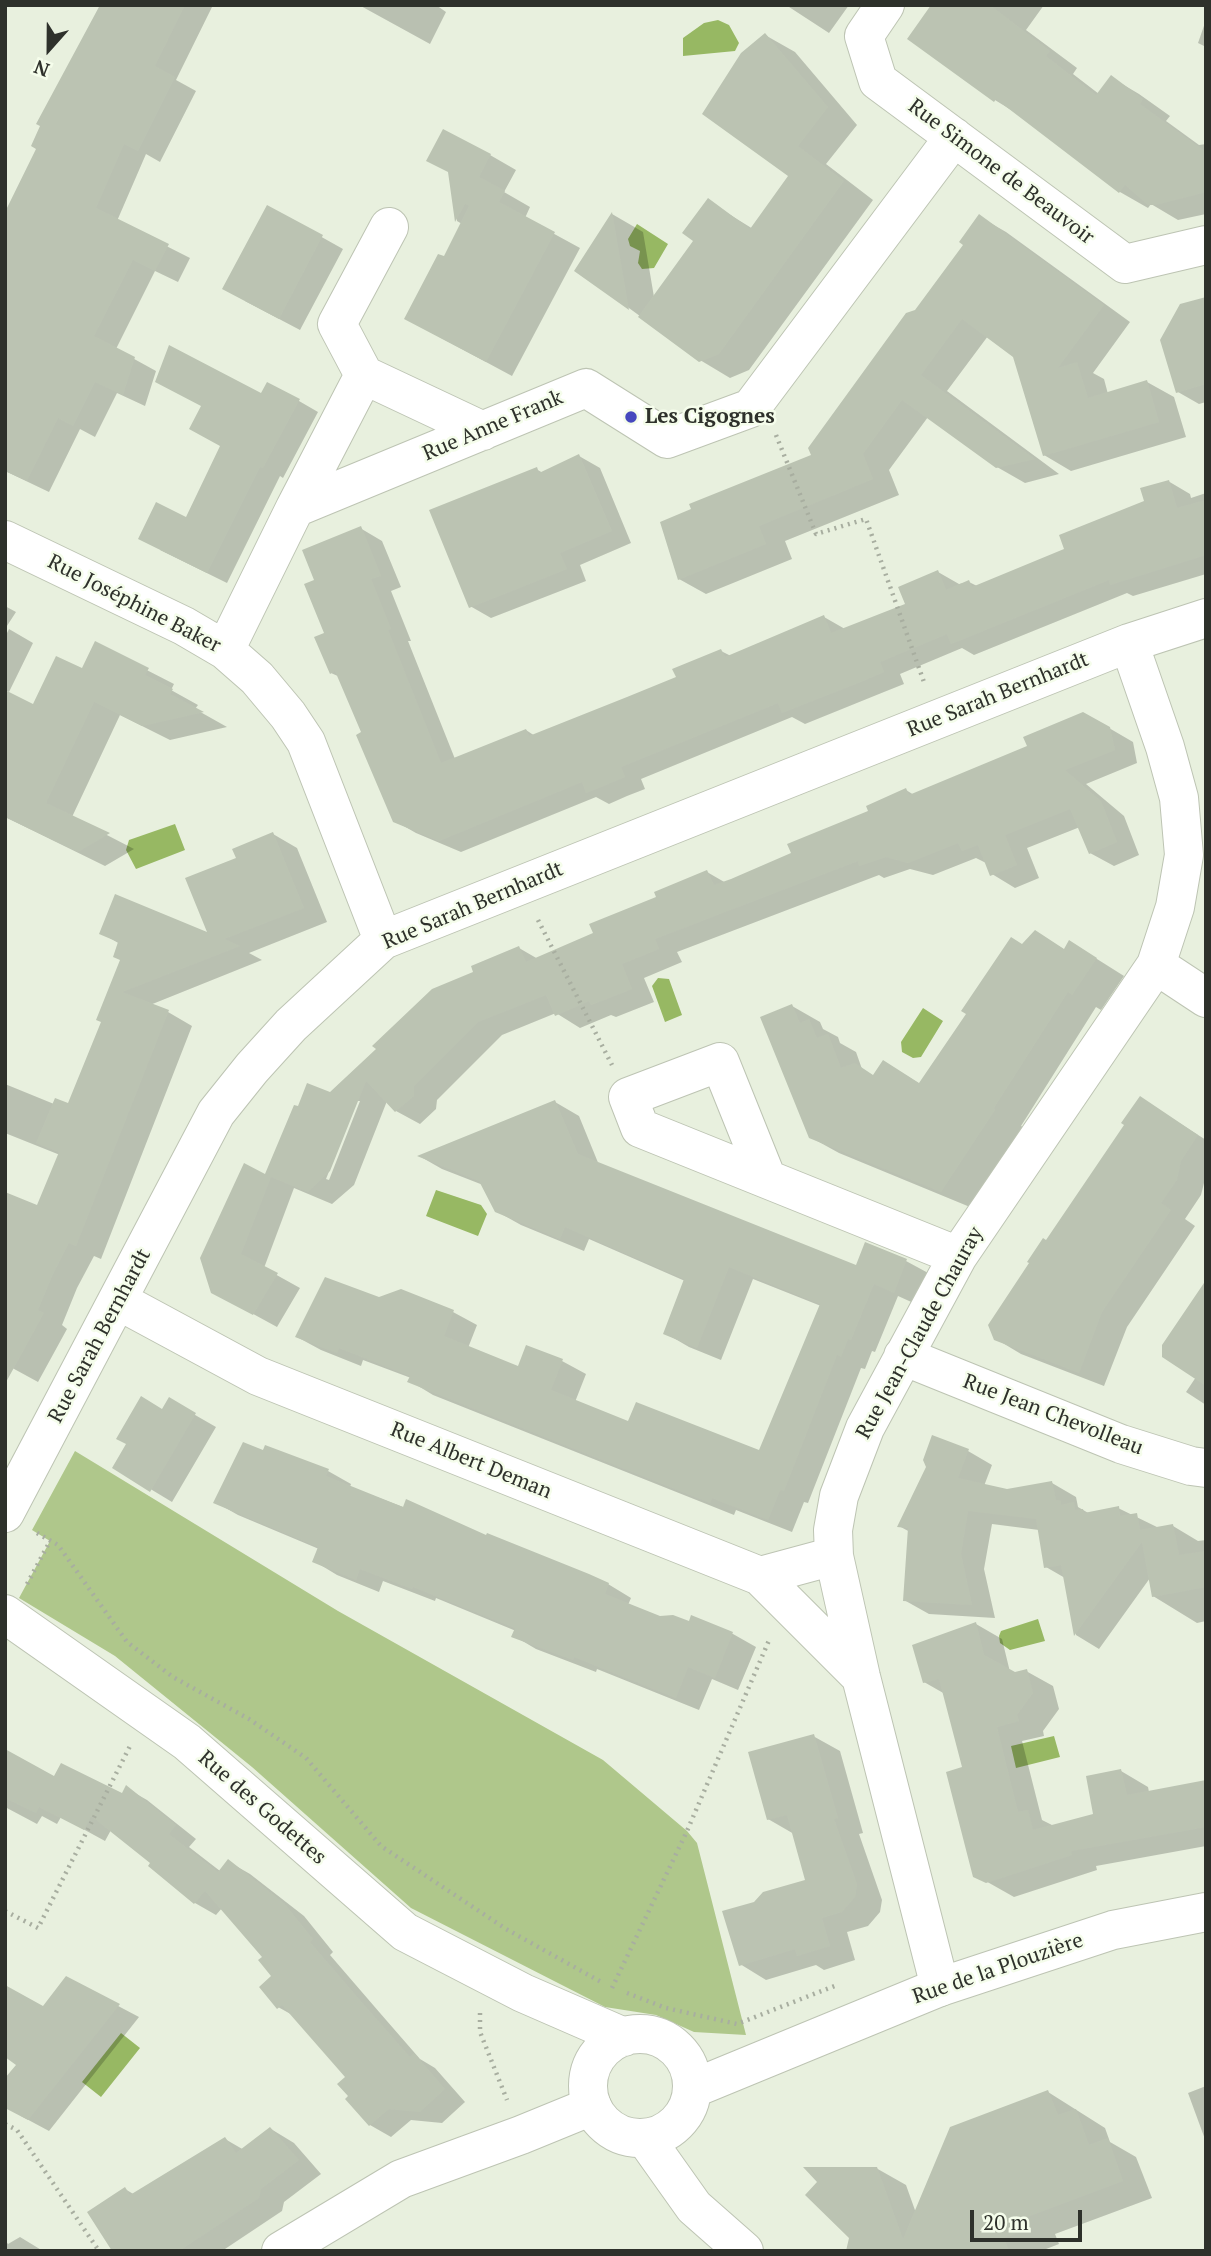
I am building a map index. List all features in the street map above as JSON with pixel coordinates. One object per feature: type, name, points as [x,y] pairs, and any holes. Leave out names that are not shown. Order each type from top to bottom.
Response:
[{"type":"street","name":"Rue Simone de Beauvoir","points":[[885,5],[864,36],[878,80],[954,137],[1125,264],[1206,245]]},
{"type":"street","points":[[751,408],[954,137]]},
{"type":"street","points":[[389,227],[337,324],[364,375],[483,431]]},
{"type":"street","points":[[225,650],[364,375]]},
{"type":"street","name":"Rue Anne Frank","points":[[295,508],[586,388],[667,439],[751,408]]},
{"type":"street","name":"Rue Joséphine Baker","points":[[5,540],[184,626],[225,650],[257,678],[288,715],[306,742],[383,940]]},
{"type":"street","name":"Rue Sarah Bernhardt","points":[[19,1522],[119,1301],[216,1113],[291,1025],[383,940],[1129,643],[1206,618]]},
{"type":"street","name":"Rue Jean-Claude Chauray","points":[[940,1987],[861,1677],[834,1556],[833,1530],[839,1496],[865,1428],[958,1256],[1156,965],[1175,907],[1184,855],[1179,797],[1166,747],[1129,643]]},
{"type":"street","points":[[1156,965],[1206,998]]},
{"type":"street","points":[[767,1179],[720,1062],[628,1097],[640,1128],[958,1256]]},
{"type":"street","name":"Rue Albert Deman","points":[[119,1301],[258,1376],[773,1588]]},
{"type":"street","name":"Rue Jean Chevolleau","points":[[903,1356],[1121,1444],[1206,1468]]},
{"type":"street","points":[[834,1556],[773,1588],[861,1677]]},
{"type":"street","name":"Rue des Godettes","points":[[5,1614],[187,1742],[405,1932],[523,1993],[624,2036]]},
{"type":"street","name":"Rue de la Plouzière","points":[[689,2074],[797,2046],[940,1987],[1114,1930],[1206,1912]]},
{"type":"street","name":"Rue des Godettes","points":[[523,1993],[594,2062]]},
{"type":"street","points":[[641,2034],[659,2038],[674,2046],[689,2074],[689,2104],[678,2122],[659,2135],[629,2137],[600,2120],[592,2106],[588,2091],[594,2062],[612,2042],[624,2036],[641,2034]]},
{"type":"street","points":[[281,2251],[401,2179],[592,2106]]},
{"type":"street","points":[[645,2138],[694,2207],[744,2251]]},
{"type":"path","points":[[751,408],[779,439],[816,534],[866,519],[937,719]]},
{"type":"path","points":[[520,884],[628,1097]]},
{"type":"path","points":[[19,1522],[58,1545],[127,1642],[173,1677],[250,1719],[306,1758],[381,1846],[506,1929],[612,1988],[666,2008],[737,2024]]},
{"type":"path","points":[[612,1988],[687,1831],[773,1588]]},
{"type":"path","points":[[5,1911],[38,1928],[146,1714]]},
{"type":"path","points":[[490,1976],[480,1994],[480,2032],[520,2135]]},
{"type":"path","points":[[5,2124],[17,2130],[99,2251]]},
{"type":"shaded area","points":[[718,20],[729,25],[739,43],[735,51],[683,56],[683,38],[704,23]]},
{"type":"shaded area","points":[[637,224],[668,244],[654,268],[642,269],[638,263],[640,251],[630,246],[628,239]]},
{"type":"shaded area","points":[[175,824],[185,850],[136,869],[126,850],[129,840]]},
{"type":"shaded area","points":[[658,978],[669,979],[682,1015],[665,1022],[652,986]]},
{"type":"shaded area","points":[[923,1008],[943,1021],[921,1057],[913,1058],[902,1052],[901,1042]]},
{"type":"shaded area","points":[[436,1190],[481,1205],[487,1214],[478,1236],[426,1216]]},
{"type":"shaded area","points":[[75,1451],[338,1611],[603,1760],[687,1831],[697,1843],[746,2035],[694,2032],[656,2015],[605,2007],[411,1908],[252,1767],[115,1656],[19,1598],[50,1541],[32,1530]]},
{"type":"shaded area","points":[[1038,1619],[1045,1641],[1010,1650],[1000,1643],[1001,1631]]},
{"type":"shaded area","points":[[1054,1736],[1060,1757],[1016,1768],[1011,1746]]},
{"type":"shaded area","points":[[121,2033],[140,2048],[101,2097],[82,2082]]},
{"type":"building","points":[[100,5],[185,5],[155,66],[175,77],[138,151],[124,144],[96,208],[169,244],[155,271],[133,260],[94,336],[135,357],[123,395],[95,382],[73,426],[58,418],[27,481],[5,471],[5,212],[36,149],[31,146],[40,126],[36,124]]},
{"type":"building","points":[[931,5],[990,5],[1050,51],[1046,56],[1096,95],[1111,75],[1143,99],[1140,104],[1206,152],[1206,192],[1155,205],[1148,205],[1125,185],[1119,193],[996,99],[994,102],[907,39]]},
{"type":"building","points":[[765,33],[828,107],[798,146],[844,181],[719,354],[699,362],[638,317],[693,241],[682,233],[708,198],[750,229],[788,176],[702,114],[741,53]]},
{"type":"building","points":[[443,129],[491,154],[479,177],[505,191],[499,202],[555,232],[486,362],[404,319],[438,254],[444,256],[469,206],[465,204],[455,222],[448,172],[426,161]]},
{"type":"building","points":[[267,205],[323,235],[279,319],[222,289]]},
{"type":"building","points":[[612,212],[629,310],[574,271]]},
{"type":"building","points":[[979,214],[1104,305],[1058,368],[1077,362],[1088,398],[1147,380],[1159,422],[1043,456],[1013,357],[962,319],[921,375],[1035,459],[996,468],[902,400],[863,454],[873,479],[759,526],[766,544],[678,580],[660,522],[691,509],[689,504],[811,455],[808,448],[906,313],[915,310],[963,245],[959,242]]},
{"type":"building","points":[[1206,297],[1206,384],[1176,393],[1160,340],[1180,304]]},
{"type":"building","points":[[169,345],[261,393],[267,382],[300,399],[263,468],[260,467],[207,573],[138,539],[156,502],[186,517],[220,446],[189,429],[201,406],[155,382]]},
{"type":"building","points":[[579,454],[612,531],[560,553],[567,569],[469,608],[429,510],[537,467],[539,473]]},
{"type":"building","points":[[1169,480],[1177,508],[1206,500],[1206,555],[1110,585],[1109,580],[951,644],[947,634],[880,662],[884,672],[863,681],[782,713],[778,703],[621,767],[625,777],[606,785],[586,793],[582,782],[439,841],[393,822],[356,735],[361,732],[335,671],[330,674],[314,637],[324,633],[304,584],[314,580],[302,550],[361,526],[381,576],[371,579],[391,629],[388,630],[441,763],[526,729],[529,736],[627,697],[676,677],[672,669],[721,649],[725,657],[824,615],[831,633],[905,604],[898,587],[938,570],[946,590],[969,580],[972,587],[1064,549],[1059,535],[1144,501],[1140,488]]},
{"type":"building","points":[[95,641],[149,668],[145,675],[173,689],[170,694],[204,712],[142,726],[94,702],[46,803],[110,833],[78,852],[5,817],[5,690],[33,704],[56,656],[82,668]]},
{"type":"building","points":[[1083,712],[1110,727],[1115,750],[1065,770],[1101,801],[1117,842],[1089,854],[1070,809],[1005,835],[1017,865],[990,876],[978,845],[962,851],[958,843],[908,863],[886,857],[859,866],[858,861],[655,939],[659,949],[622,964],[632,989],[591,1005],[589,1001],[555,1016],[546,995],[478,1022],[414,1086],[414,1096],[395,1112],[366,1081],[330,1171],[308,1192],[271,1177],[241,1254],[278,1273],[253,1315],[211,1293],[200,1258],[244,1163],[265,1174],[294,1105],[298,1106],[307,1083],[330,1092],[376,1049],[372,1046],[432,989],[473,972],[471,966],[519,946],[526,962],[593,933],[589,924],[656,897],[654,892],[707,870],[714,885],[731,879],[791,853],[787,844],[868,811],[866,806],[906,788],[909,795],[1027,746],[1023,737]]},
{"type":"building","points":[[273,832],[304,908],[224,939],[240,946],[122,992],[169,1010],[76,1246],[69,1243],[53,1274],[38,1310],[44,1313],[5,1384],[5,1192],[37,1205],[59,1152],[36,1143],[55,1098],[68,1103],[101,1022],[96,1020],[120,960],[113,957],[118,942],[99,934],[115,894],[207,932],[185,878],[236,858],[232,849]]},
{"type":"building","points":[[1035,930],[1064,949],[1069,940],[1097,958],[1072,995],[1068,992],[941,1192],[809,1138],[760,1017],[792,1004],[800,1023],[809,1019],[817,1038],[828,1034],[841,1068],[855,1063],[873,1075],[883,1060],[919,1083],[966,1014],[961,1011],[1011,937],[1022,944]]},
{"type":"building","points":[[1140,1096],[1198,1135],[1181,1161],[1177,1180],[1161,1203],[1171,1210],[1102,1312],[1079,1373],[994,1340],[988,1325],[1043,1238],[1046,1240],[1124,1125],[1121,1123]]},
{"type":"building","points":[[555,1100],[578,1154],[856,1265],[865,1242],[907,1259],[894,1293],[874,1284],[851,1340],[848,1339],[841,1357],[837,1355],[784,1491],[780,1490],[768,1520],[712,1498],[710,1503],[407,1382],[410,1376],[339,1348],[337,1353],[295,1337],[325,1277],[379,1297],[401,1289],[454,1310],[444,1336],[518,1366],[526,1345],[563,1359],[551,1390],[628,1421],[636,1402],[759,1450],[820,1304],[729,1267],[697,1348],[663,1334],[684,1279],[565,1227],[560,1239],[495,1212],[479,1181],[417,1156]]},
{"type":"building","points":[[1206,1280],[1206,1386],[1162,1357],[1162,1345]]},
{"type":"building","points":[[141,1396],[162,1409],[169,1397],[196,1413],[150,1492],[112,1468],[126,1444],[116,1439]]},
{"type":"building","points":[[932,1435],[969,1449],[958,1478],[1007,1489],[1052,1481],[1056,1500],[1061,1501],[1061,1505],[1074,1502],[1075,1510],[1083,1509],[1084,1513],[1119,1506],[1120,1516],[1137,1513],[1140,1530],[1173,1524],[1179,1555],[1206,1551],[1206,1587],[1152,1597],[1142,1542],[1074,1636],[1061,1565],[1044,1568],[1036,1519],[968,1511],[961,1554],[972,1605],[903,1601],[908,1528],[897,1527],[926,1467],[923,1460]]},
{"type":"building","points":[[243,1442],[263,1450],[265,1445],[329,1469],[326,1476],[403,1507],[406,1499],[486,1535],[487,1533],[589,1574],[609,1583],[605,1594],[660,1616],[673,1615],[689,1621],[691,1615],[733,1632],[715,1678],[688,1667],[676,1698],[574,1657],[573,1660],[511,1637],[515,1628],[413,1587],[412,1589],[360,1569],[356,1580],[312,1562],[318,1547],[213,1503]]},
{"type":"building","points":[[976,1622],[984,1655],[1015,1672],[1027,1669],[1033,1693],[1017,1715],[1019,1721],[997,1727],[1018,1812],[1028,1810],[1033,1830],[1093,1814],[1086,1776],[1121,1769],[1127,1795],[1206,1780],[1206,1827],[1071,1851],[1072,1855],[986,1883],[973,1877],[946,1772],[962,1767],[939,1679],[923,1683],[912,1645]]},
{"type":"building","points":[[814,1734],[838,1818],[834,1819],[857,1884],[855,1897],[842,1912],[822,1918],[830,1946],[797,1956],[795,1949],[739,1966],[722,1911],[754,1902],[763,1892],[805,1880],[787,1815],[767,1820],[748,1752]]},
{"type":"building","points":[[5,1749],[54,1776],[61,1763],[122,1793],[126,1785],[176,1825],[169,1834],[218,1872],[228,1859],[284,1903],[313,1939],[310,1942],[359,1999],[410,2057],[414,2053],[445,2089],[420,2112],[389,2109],[369,2126],[345,2099],[348,2096],[337,2084],[345,2077],[282,2005],[277,2009],[259,1987],[271,1976],[258,1960],[262,1957],[205,1891],[194,1904],[148,1866],[150,1863],[91,1816],[84,1830],[39,1807],[36,1813],[5,1798]]},
{"type":"building","points":[[66,1976],[120,2004],[28,2120],[5,2108],[5,2078],[16,2065],[5,2057],[5,1985],[43,2006]]},
{"type":"building","points":[[1048,2090],[1058,2115],[1076,2109],[1089,2145],[1108,2138],[1123,2181],[1027,2217],[1031,2228],[1004,2238],[1009,2251],[846,2251],[849,2238],[805,2195],[817,2182],[803,2167],[877,2167],[903,2239],[950,2127]]},
{"type":"building","points":[[270,2127],[299,2160],[261,2189],[259,2198],[179,2251],[112,2251],[87,2212],[125,2187],[130,2195],[225,2137],[236,2153]]},
{"type":"place","name":"Les Cigognes","points":[[631,417]]}]
